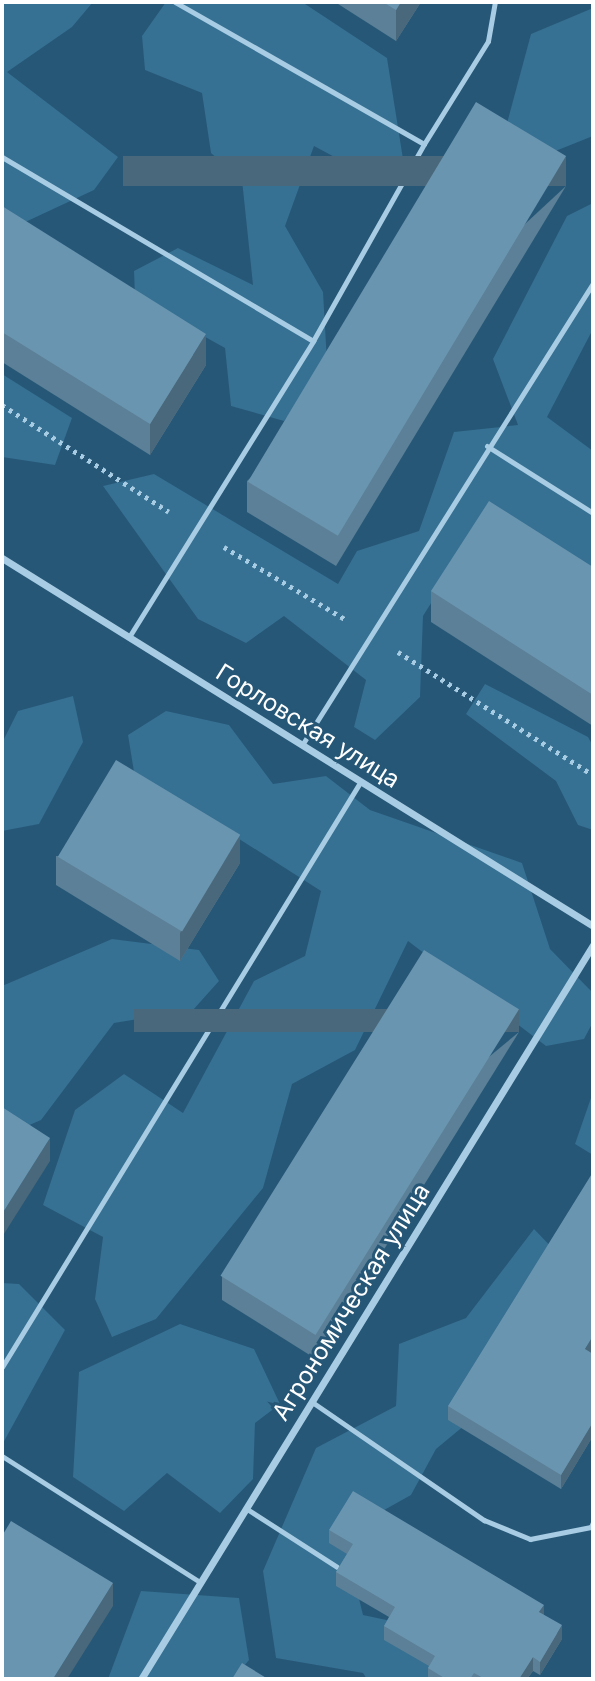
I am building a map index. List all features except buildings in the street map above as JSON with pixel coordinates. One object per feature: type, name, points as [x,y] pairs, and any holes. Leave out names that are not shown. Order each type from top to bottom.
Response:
[{"type":"street","name":"Горловская улица","points":[[2,558],[593,926]]},
{"type":"street","name":"Агрономическая улица","points":[[141,1679],[593,945]]},
{"type":"lane","points":[[175,2],[424,144]]},
{"type":"lane","points":[[129,637],[313,341],[424,144],[488,40],[495,2]]},
{"type":"lane","points":[[2,157],[313,341]]},
{"type":"lane","points":[[302,745],[593,283]]},
{"type":"lane","points":[[488,446],[593,513]]},
{"type":"lane","points":[[2,1367],[360,781]]},
{"type":"lane","points":[[312,1402],[484,1520],[530,1539],[591,1527],[593,1522]]},
{"type":"lane","points":[[2,1456],[200,1582]]},
{"type":"lane","points":[[247,1509],[337,1567]]},
{"type":"path","points":[[2,405],[197,531],[370,634],[593,775]]},
{"type":"shaded area","points":[[2,2],[93,2],[72,27],[7,72],[118,157],[94,190],[21,224],[2,211]]},
{"type":"shaded area","points":[[166,2],[302,2],[387,58],[403,159],[379,181],[314,146],[285,226],[323,292],[327,362],[284,421],[231,406],[225,348],[135,298],[134,271],[178,248],[253,285],[242,180],[211,153],[202,93],[145,70],[142,36]]},
{"type":"shaded area","points":[[593,8],[593,136],[548,154],[506,127],[531,34]]},
{"type":"shaded area","points":[[593,203],[593,329],[547,417],[593,451],[593,573],[488,512],[423,616],[420,697],[375,740],[354,727],[366,680],[284,616],[246,643],[198,619],[103,486],[154,474],[338,584],[357,551],[419,531],[454,432],[518,425],[493,359],[567,216]]},
{"type":"shaded area","points":[[2,374],[72,418],[55,465],[2,457]]},
{"type":"shaded area","points":[[485,684],[588,737],[593,746],[593,830],[578,825],[556,781],[466,714]]},
{"type":"shaded area","points":[[73,696],[83,742],[39,824],[2,831],[2,743],[18,711]]},
{"type":"shaded area","points":[[166,711],[229,725],[273,784],[326,776],[370,810],[522,863],[550,949],[593,993],[593,1022],[584,1039],[546,1046],[408,941],[355,1050],[292,1084],[263,1188],[156,1319],[112,1337],[95,1299],[103,1237],[43,1205],[75,1110],[124,1074],[183,1113],[254,981],[305,956],[321,891],[134,772],[128,735]]},
{"type":"shaded area","points":[[112,939],[199,950],[219,981],[193,1010],[114,1023],[41,1120],[2,1137],[2,986]]},
{"type":"shaded area","points":[[593,1092],[593,1155],[575,1144]]},
{"type":"shaded area","points":[[534,1229],[563,1259],[500,1396],[436,1449],[411,1495],[343,1533],[363,1615],[448,1633],[511,1679],[367,1679],[363,1673],[276,1658],[263,1571],[316,1448],[396,1406],[399,1344],[466,1318]]},
{"type":"shaded area","points":[[2,1283],[19,1284],[65,1330],[2,1445]]},
{"type":"shaded area","points":[[180,1324],[254,1349],[280,1404],[255,1423],[253,1479],[220,1513],[167,1473],[124,1511],[73,1477],[79,1372]]},
{"type":"shaded area","points":[[141,1591],[239,1598],[249,1660],[233,1679],[108,1679]]}]
